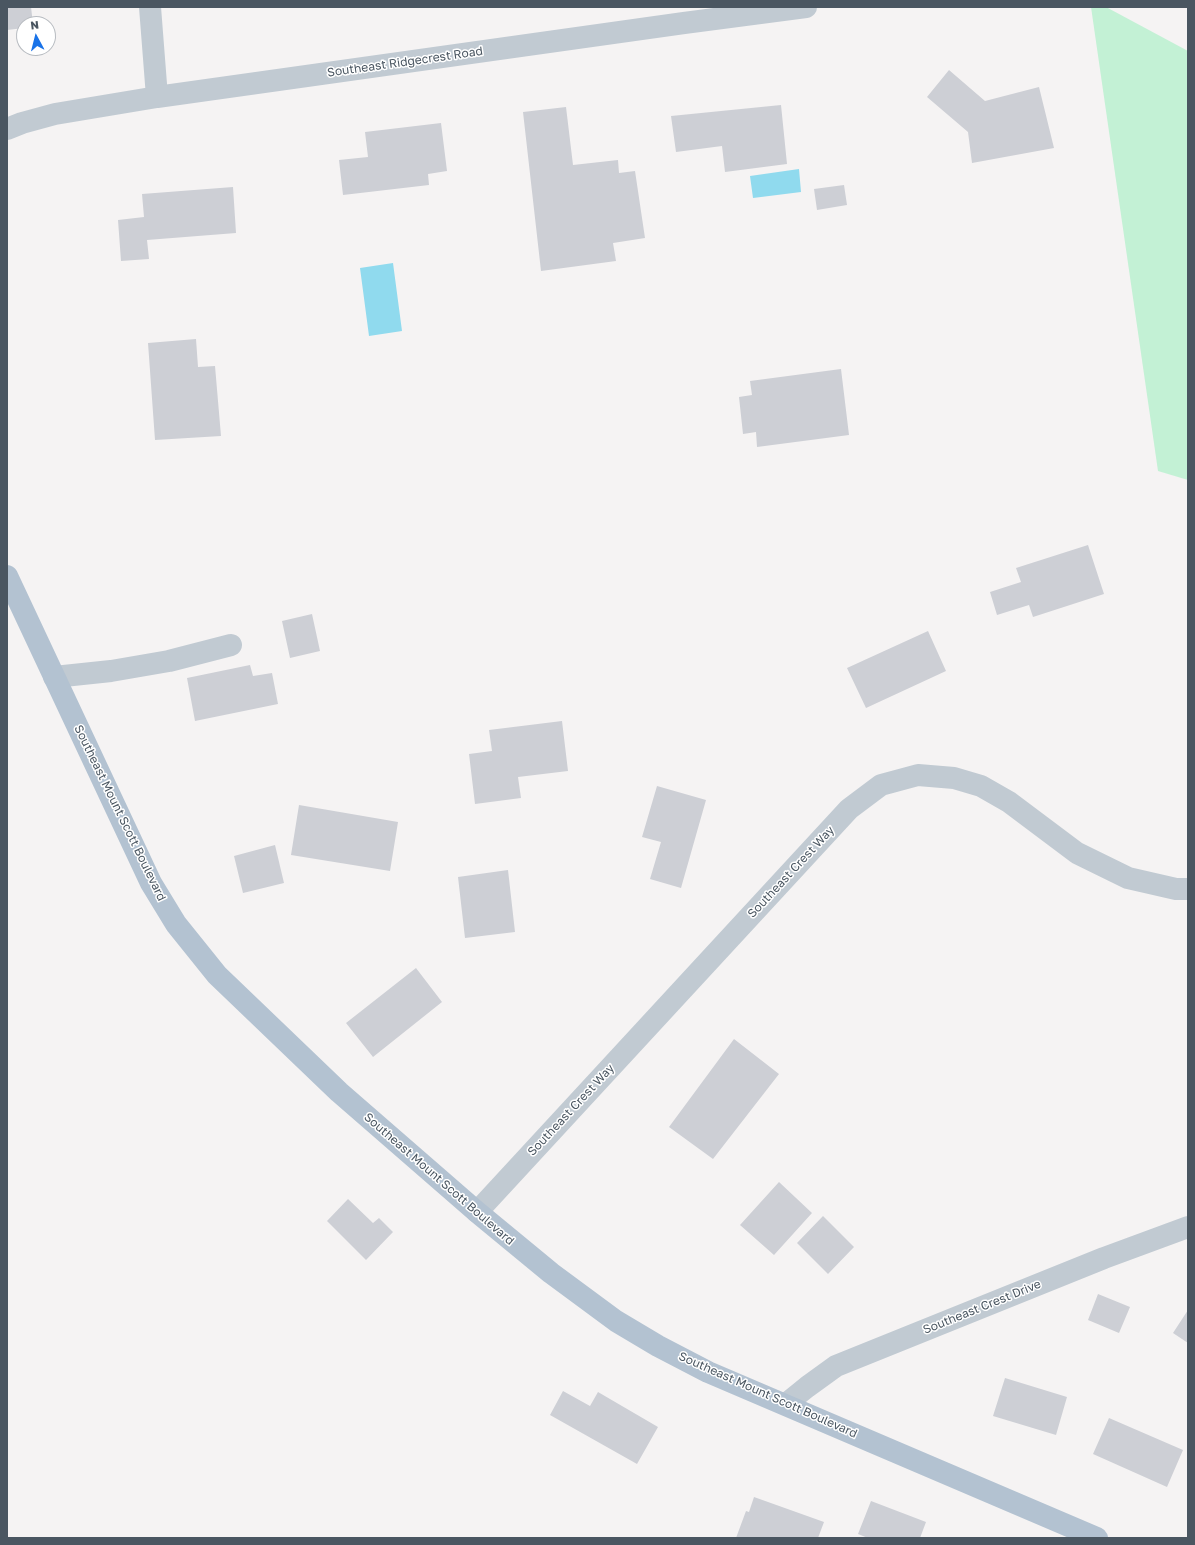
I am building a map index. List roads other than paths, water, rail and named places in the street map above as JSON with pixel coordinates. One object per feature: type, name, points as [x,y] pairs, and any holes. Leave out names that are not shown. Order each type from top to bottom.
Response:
[{"type":"main road","name":"Southeast Mount Scott Boulevard","points":[[7,576],[151,883],[176,924],[217,976],[338,1092],[477,1212],[551,1273],[616,1321],[658,1346],[708,1372],[1097,1538]]},
{"type":"street","points":[[150,7],[157,97]]},
{"type":"street","name":"Southeast Ridgecrest Road","points":[[7,129],[22,123],[56,114],[157,97],[806,7]]},
{"type":"street","points":[[54,677],[111,672],[169,661],[231,645]]},
{"type":"street","name":"Southeast Crest Way","points":[[477,1212],[849,809],[881,785],[918,775],[954,778],[981,786],[1009,802],[1077,853],[1128,878],[1188,889]]},
{"type":"street","name":"Southeast Crest Drive","points":[[786,1404],[807,1386],[836,1366],[1104,1258],[1188,1227]]},
{"type":"water","points":[[799,169],[801,192],[753,198],[750,176]]},
{"type":"water","points":[[393,263],[402,331],[369,336],[360,268]]}]
